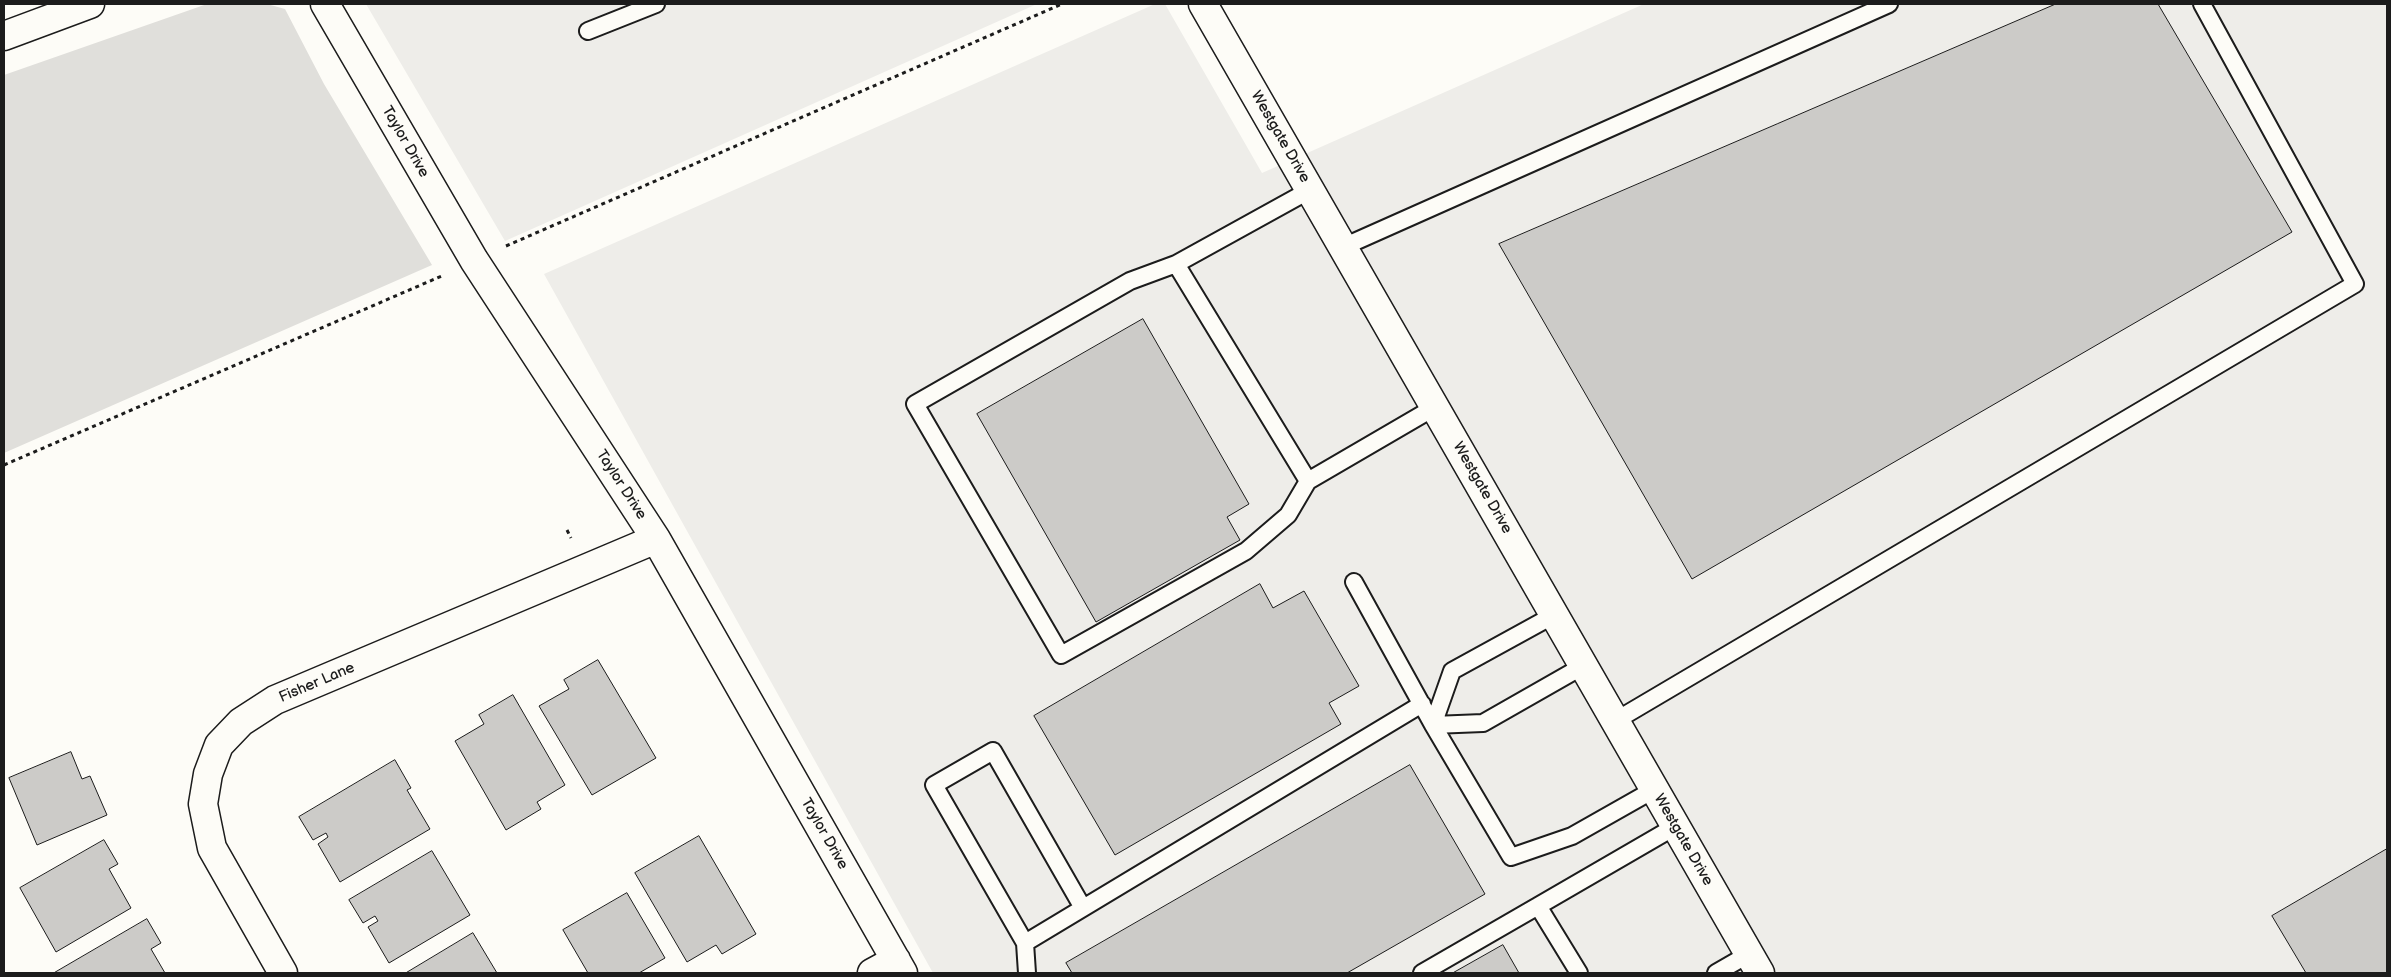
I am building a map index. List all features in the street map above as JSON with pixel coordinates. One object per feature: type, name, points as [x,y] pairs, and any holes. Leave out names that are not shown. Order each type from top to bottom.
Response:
[{"type":"street","points":[[4,36],[90,4]]},
{"type":"street","name":"Taylor Drive","points":[[325,4],[474,260],[656,539],[900,967]]},
{"type":"street","name":"Westgate Drive","points":[[1203,4],[1755,964]]},
{"type":"street","name":"Fisher Lane","points":[[283,973],[212,848],[208,834],[203,804],[208,774],[219,745],[241,722],[275,700],[656,539]]},
{"type":"street","points":[[872,973],[900,967]]},
{"type":"lane","points":[[588,31],[656,4]]},
{"type":"lane","points":[[1343,247],[1889,4]]},
{"type":"lane","points":[[1615,721],[2354,284],[2202,4]]},
{"type":"lane","points":[[1310,190],[1176,264],[1130,281],[915,404],[1061,655],[1246,551],[1288,515],[1308,481],[1435,407]]},
{"type":"lane","points":[[1176,264],[1308,481]]},
{"type":"lane","points":[[1354,582],[1433,725],[1511,856],[1572,836],[1655,790]]},
{"type":"lane","points":[[1433,725],[1452,671],[1554,615]]},
{"type":"lane","points":[[1433,725],[1483,723],[1583,666]]},
{"type":"lane","points":[[1025,943],[1422,704]]},
{"type":"lane","points":[[1027,973],[1025,943],[934,785],[994,751],[1083,908]]},
{"type":"lane","points":[[1422,973],[1676,826]]},
{"type":"lane","points":[[1538,906],[1579,973]]},
{"type":"lane","points":[[1716,973],[1755,964]]},
{"type":"path","points":[[474,260],[1062,4]]},
{"type":"path","points":[[4,465],[267,350],[413,289]]},
{"type":"shaded area","points":[[207,4],[267,4],[285,9],[324,84],[432,265],[4,453],[4,75]]},
{"type":"shaded area","points":[[366,4],[1037,4],[505,241]]},
{"type":"shaded area","points":[[1155,4],[1165,4],[1262,173],[1644,4],[2387,4],[2387,973],[933,973],[544,274]]},
{"type":"building","points":[[2056,4],[2158,4],[2292,232],[1692,579],[1499,244]]},
{"type":"building","points":[[1143,319],[1249,504],[1227,517],[1240,540],[1096,622],[977,414]]},
{"type":"building","points":[[1260,584],[1273,608],[1304,591],[1359,686],[1329,703],[1341,724],[1115,855],[1034,716]]},
{"type":"building","points":[[598,660],[656,758],[592,795],[539,706],[569,689],[564,680]]},
{"type":"building","points":[[513,695],[565,785],[537,802],[541,809],[506,830],[455,741],[484,724],[479,715]]},
{"type":"building","points":[[71,752],[82,779],[90,776],[107,815],[37,845],[9,778]]},
{"type":"building","points":[[395,760],[411,788],[407,790],[430,829],[340,882],[318,844],[328,837],[326,833],[313,840],[299,817]]},
{"type":"building","points":[[1410,765],[1485,894],[1347,973],[1072,973],[1066,963]]},
{"type":"building","points":[[699,836],[756,934],[722,954],[716,945],[687,962],[635,873]]},
{"type":"building","points":[[104,840],[118,864],[109,869],[131,908],[56,952],[20,888]]},
{"type":"building","points":[[2387,849],[2387,973],[2306,973],[2272,916]]},
{"type":"building","points":[[432,851],[470,915],[389,963],[368,927],[378,921],[375,916],[363,923],[349,900]]},
{"type":"building","points":[[627,893],[665,958],[639,973],[588,973],[563,930]]},
{"type":"building","points":[[147,919],[161,943],[151,949],[165,973],[54,973]]},
{"type":"building","points":[[473,933],[497,973],[406,973]]},
{"type":"building","points":[[1503,945],[1519,973],[1453,973]]}]
